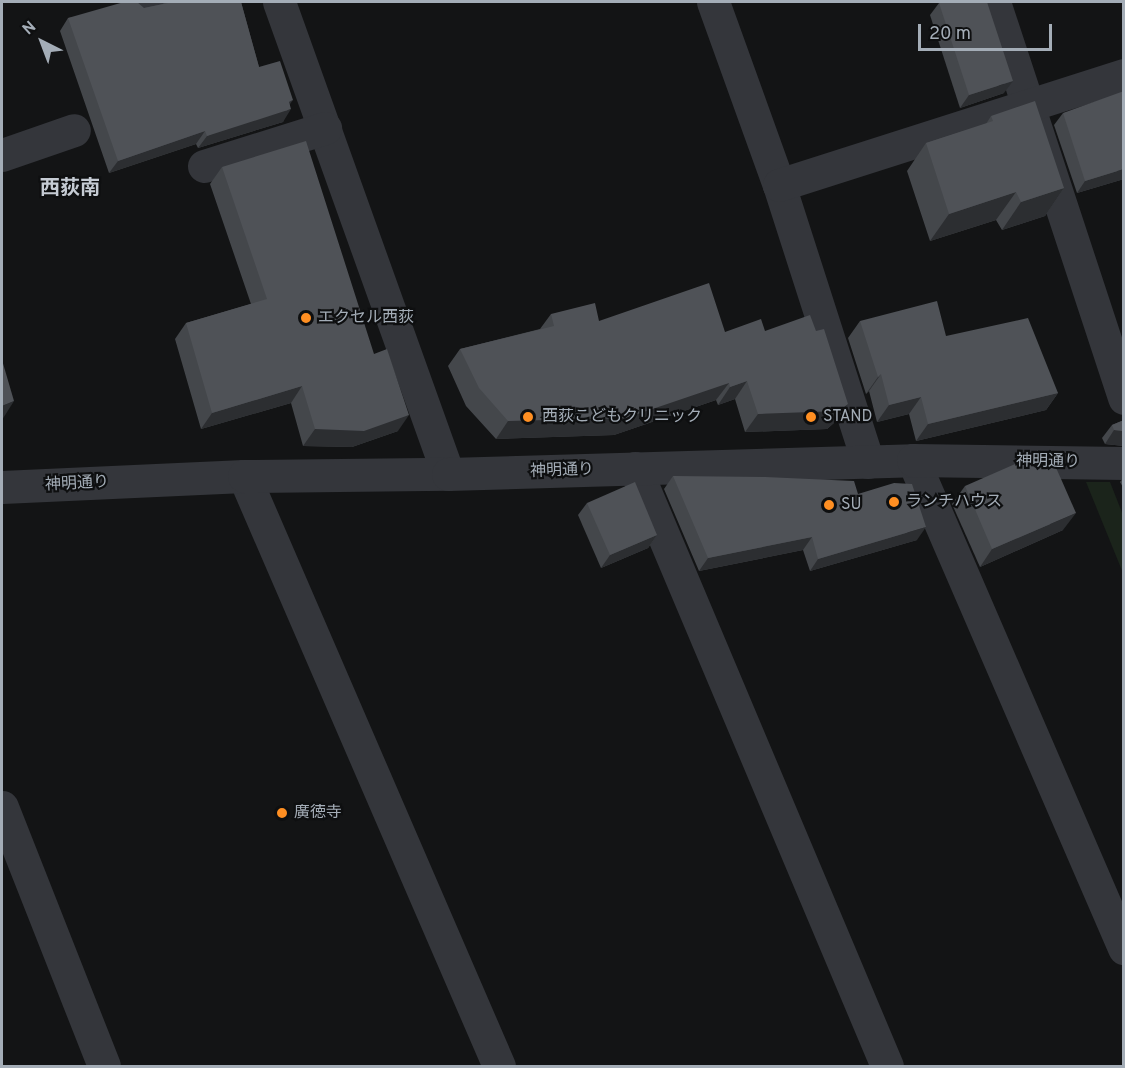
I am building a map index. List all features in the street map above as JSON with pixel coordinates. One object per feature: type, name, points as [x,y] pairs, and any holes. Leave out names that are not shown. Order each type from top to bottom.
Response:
[{"type":"street","points":[[279,2],[448,474]]},
{"type":"street","points":[[713,2],[778,185],[868,462]]},
{"type":"street","points":[[994,2],[1124,398]]},
{"type":"street","points":[[778,185],[1124,75]]},
{"type":"street","points":[[204,166],[325,128]]},
{"type":"street","points":[[2,155],[74,130]]},
{"type":"street","points":[[913,460],[1124,948]]},
{"type":"street","name":"神明通り","points":[[2,487],[244,476],[448,474],[913,460],[1124,463]]},
{"type":"street","points":[[635,468],[886,1066]]},
{"type":"street","points":[[244,476],[499,1066]]},
{"type":"street","points":[[2,807],[104,1066]]},
{"type":"shaded area","points":[[1086,482],[1110,482],[1123,515],[1123,573]]},
{"type":"building","points":[[124,2],[137,2],[144,8],[169,2],[241,2],[259,67],[280,61],[293,100],[289,102],[291,109],[207,136],[205,131],[118,161],[68,18]]},
{"type":"building","points":[[987,2],[1013,81],[969,95],[939,3]]},
{"type":"building","points":[[1124,91],[1124,169],[1085,181],[1063,113]]},
{"type":"building","points":[[1035,101],[1064,188],[1021,202],[1016,192],[949,214],[926,143],[993,121],[991,116]]},
{"type":"building","points":[[306,141],[374,354],[387,349],[409,415],[364,431],[315,429],[302,386],[212,413],[186,323],[267,299],[222,167]]},
{"type":"building","points":[[709,283],[725,332],[761,319],[765,331],[810,315],[816,331],[824,329],[848,404],[839,411],[758,414],[747,381],[730,387],[729,383],[626,418],[508,421],[479,388],[460,349],[554,326],[551,314],[595,303],[599,321]]},
{"type":"building","points":[[937,301],[946,336],[1028,318],[1058,393],[928,424],[921,397],[889,405],[881,374],[878,377],[860,321]]},
{"type":"building","points":[[2,360],[14,401],[2,406]]},
{"type":"building","points":[[1124,420],[1124,431],[1114,430],[1112,425]]},
{"type":"building","points":[[1020,462],[1054,463],[1076,513],[992,549],[965,486]]},
{"type":"building","points":[[673,476],[854,481],[858,494],[894,483],[912,484],[926,527],[818,559],[812,537],[708,558]]},
{"type":"building","points":[[635,482],[657,535],[610,555],[587,503]]},
{"type":"place","name":"エクセル西荻","points":[[306,318]]},
{"type":"place","name":"西荻こどもクリニック","points":[[528,417]]},
{"type":"place","name":"STAND","points":[[811,417]]},
{"type":"place","name":"ランチハウス","points":[[894,502]]},
{"type":"place","name":"SU","points":[[829,505]]},
{"type":"place","name":"廣徳寺","points":[[282,813]]},
{"type":"district","name":"西荻南","points":[[70,189]]}]
